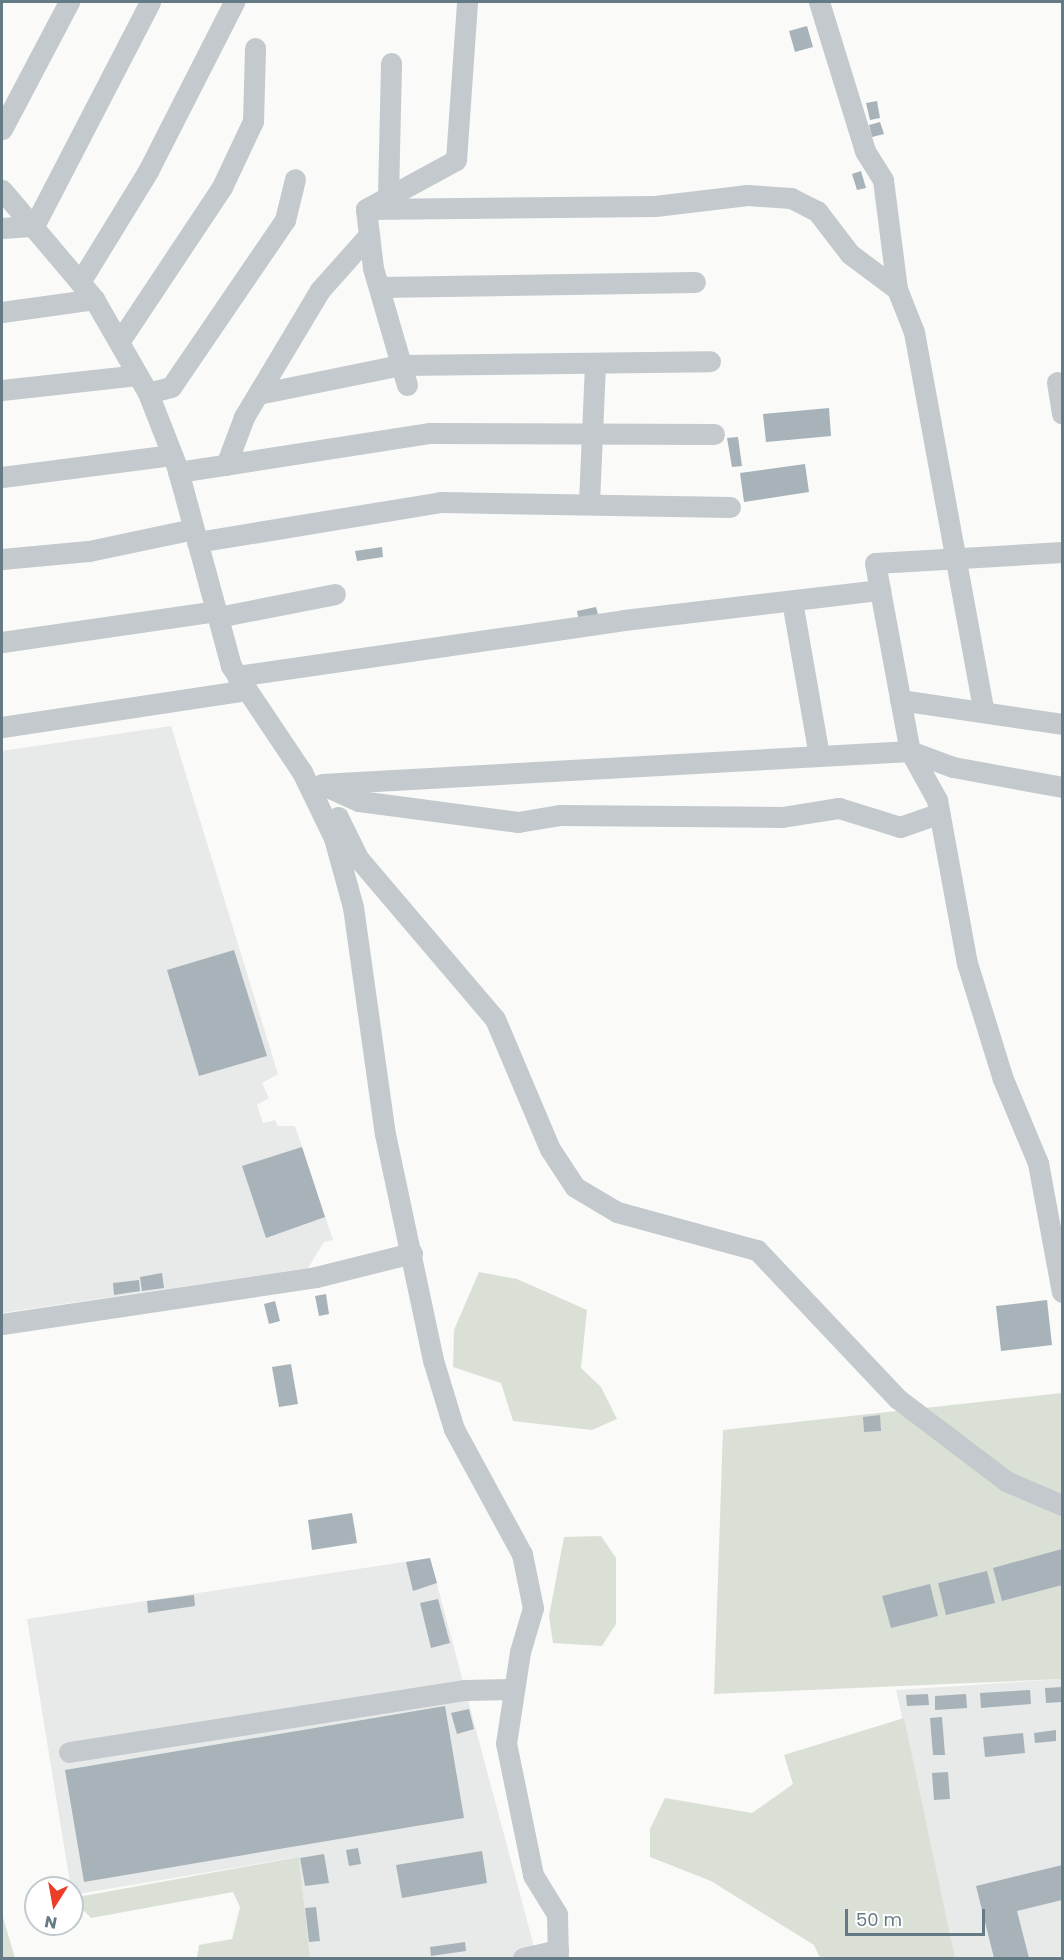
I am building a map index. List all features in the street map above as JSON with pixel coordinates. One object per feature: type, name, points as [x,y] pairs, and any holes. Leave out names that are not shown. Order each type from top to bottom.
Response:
[{"type":"street","points":[[2,129],[69,2]]},
{"type":"street","points":[[34,226],[150,2]]},
{"type":"street","points":[[80,282],[148,171],[234,2]]},
{"type":"street","points":[[366,209],[456,160],[466,2]]},
{"type":"street","points":[[819,2],[865,151],[883,180],[897,289],[914,332],[984,712]]},
{"type":"street","points":[[119,342],[222,187],[253,121],[255,48]]},
{"type":"street","points":[[388,197],[391,63]]},
{"type":"street","points":[[2,390],[143,384],[171,387],[285,220],[295,179]]},
{"type":"street","points":[[2,190],[94,299],[143,384],[175,463],[217,614],[242,683],[302,772],[334,838],[353,907],[385,1134],[433,1360],[454,1429],[522,1554],[533,1608],[514,1689],[506,1743],[533,1875],[557,1914],[558,1954],[523,1959]]},
{"type":"street","points":[[366,209],[655,206],[747,195],[791,198],[817,212],[850,254],[897,289]]},
{"type":"street","points":[[366,209],[379,287],[404,375]]},
{"type":"street","points":[[2,228],[34,226]]},
{"type":"street","points":[[226,465],[258,394],[320,290],[369,235]]},
{"type":"street","points":[[379,287],[695,282]]},
{"type":"street","points":[[2,312],[94,299]]},
{"type":"street","points":[[258,394],[404,375],[595,363],[710,361]]},
{"type":"street","points":[[589,502],[595,363]]},
{"type":"street","points":[[1057,382],[1062,414]]},
{"type":"street","points":[[2,477],[175,463],[226,465],[430,434],[714,434]]},
{"type":"street","points":[[2,559],[89,551],[440,501],[589,502],[730,507]]},
{"type":"street","points":[[1062,552],[876,563],[910,751],[940,813],[967,963],[1004,1079],[1038,1163],[1062,1292]]},
{"type":"street","points":[[2,727],[242,683],[792,601],[880,590]]},
{"type":"street","points":[[2,642],[217,614],[335,594]]},
{"type":"street","points":[[792,601],[819,756]]},
{"type":"street","points":[[900,700],[1062,724]]},
{"type":"street","points":[[258,709],[306,756],[358,858],[495,1019],[550,1149],[575,1187],[617,1212],[757,1250],[898,1399],[1006,1481],[1062,1504]]},
{"type":"street","points":[[322,784],[910,751],[953,767],[1062,787]]},
{"type":"street","points":[[322,784],[359,801],[518,822],[561,815],[782,818],[839,808],[900,827],[940,813]]},
{"type":"street","points":[[2,1324],[316,1277],[412,1253]]},
{"type":"street","points":[[69,1752],[465,1690],[514,1689]]},
{"type":"shaded area","points":[[171,726],[278,1074],[262,1083],[269,1098],[257,1105],[263,1123],[275,1120],[278,1126],[295,1126],[333,1240],[324,1242],[308,1268],[2,1313],[2,751]]},
{"type":"shaded area","points":[[479,1272],[517,1279],[587,1310],[581,1368],[601,1387],[617,1419],[592,1430],[513,1421],[501,1383],[453,1367],[454,1330]]},
{"type":"shaded area","points":[[1062,1393],[1062,1679],[714,1694],[723,1430]]},
{"type":"shaded area","points":[[601,1536],[616,1558],[616,1624],[602,1646],[553,1643],[549,1616],[564,1537]]},
{"type":"shaded area","points":[[430,1558],[537,1958],[310,1958],[299,1857],[84,1893],[84,1876],[69,1876],[27,1619]]},
{"type":"shaded area","points":[[1062,1679],[1062,1958],[955,1958],[896,1690]]},
{"type":"shaded area","points":[[904,1718],[955,1958],[820,1958],[814,1945],[711,1881],[650,1857],[650,1829],[665,1798],[752,1813],[793,1784],[784,1755]]},
{"type":"shaded area","points":[[299,1857],[310,1958],[197,1958],[199,1945],[232,1939],[240,1907],[233,1892],[91,1918],[84,1911],[84,1896]]},
{"type":"shaded area","points":[[2,1914],[15,1958],[2,1958]]},
{"type":"building","points":[[807,26],[813,47],[795,52],[789,31]]},
{"type":"building","points":[[877,101],[880,118],[870,120],[866,103]]},
{"type":"building","points":[[880,122],[884,134],[872,137],[869,125]]},
{"type":"building","points":[[861,171],[866,188],[857,190],[852,174]]},
{"type":"building","points":[[829,408],[831,436],[766,442],[763,414]]},
{"type":"building","points":[[738,437],[742,466],[732,467],[727,438]]},
{"type":"building","points":[[805,464],[809,492],[744,502],[740,473]]},
{"type":"building","points":[[382,547],[383,557],[357,561],[355,551]]},
{"type":"building","points":[[596,607],[599,618],[579,621],[577,611]]},
{"type":"building","points":[[234,950],[267,1056],[199,1076],[167,970]]},
{"type":"building","points":[[302,1147],[325,1217],[266,1238],[242,1166]]},
{"type":"building","points":[[162,1273],[164,1288],[142,1291],[140,1277]]},
{"type":"building","points":[[139,1280],[140,1291],[114,1295],[113,1283]]},
{"type":"building","points":[[326,1294],[329,1314],[319,1316],[315,1296]]},
{"type":"building","points":[[1047,1300],[1052,1345],[1001,1351],[996,1306]]},
{"type":"building","points":[[275,1301],[280,1321],[269,1324],[264,1304]]},
{"type":"building","points":[[291,1364],[298,1404],[279,1407],[272,1367]]},
{"type":"building","points":[[880,1415],[881,1431],[864,1432],[863,1417]]},
{"type":"building","points":[[352,1513],[357,1543],[312,1550],[308,1520]]},
{"type":"building","points":[[1062,1549],[1062,1585],[1002,1601],[993,1568]]},
{"type":"building","points":[[430,1558],[437,1583],[413,1591],[406,1562]]},
{"type":"building","points":[[987,1571],[995,1603],[946,1615],[938,1583]]},
{"type":"building","points":[[930,1584],[938,1616],[891,1628],[882,1596]]},
{"type":"building","points":[[194,1595],[195,1606],[148,1613],[147,1601]]},
{"type":"building","points":[[438,1599],[450,1643],[431,1648],[420,1603]]},
{"type":"building","points":[[1062,1687],[1062,1702],[1046,1703],[1045,1688]]},
{"type":"building","points":[[1030,1690],[1031,1704],[981,1708],[980,1693]]},
{"type":"building","points":[[928,1694],[929,1705],[907,1706],[906,1695]]},
{"type":"building","points":[[966,1694],[967,1708],[935,1710],[935,1696]]},
{"type":"building","points":[[445,1706],[464,1818],[84,1882],[65,1770]]},
{"type":"building","points":[[469,1709],[474,1729],[457,1734],[451,1713]]},
{"type":"building","points":[[942,1717],[945,1755],[933,1755],[930,1718]]},
{"type":"building","points":[[1056,1730],[1056,1741],[1035,1743],[1034,1733]]},
{"type":"building","points":[[1023,1733],[1025,1753],[985,1757],[983,1737]]},
{"type":"building","points":[[948,1772],[950,1799],[934,1800],[932,1773]]},
{"type":"building","points":[[358,1848],[361,1864],[349,1866],[346,1850]]},
{"type":"building","points":[[482,1851],[487,1883],[402,1898],[396,1865]]},
{"type":"building","points":[[324,1854],[329,1883],[305,1886],[300,1858]]},
{"type":"building","points":[[1062,1865],[1062,1900],[1017,1911],[1029,1958],[994,1958],[976,1886]]},
{"type":"building","points":[[316,1907],[320,1941],[309,1942],[305,1908]]},
{"type":"building","points":[[465,1942],[466,1951],[431,1956],[430,1947]]}]
